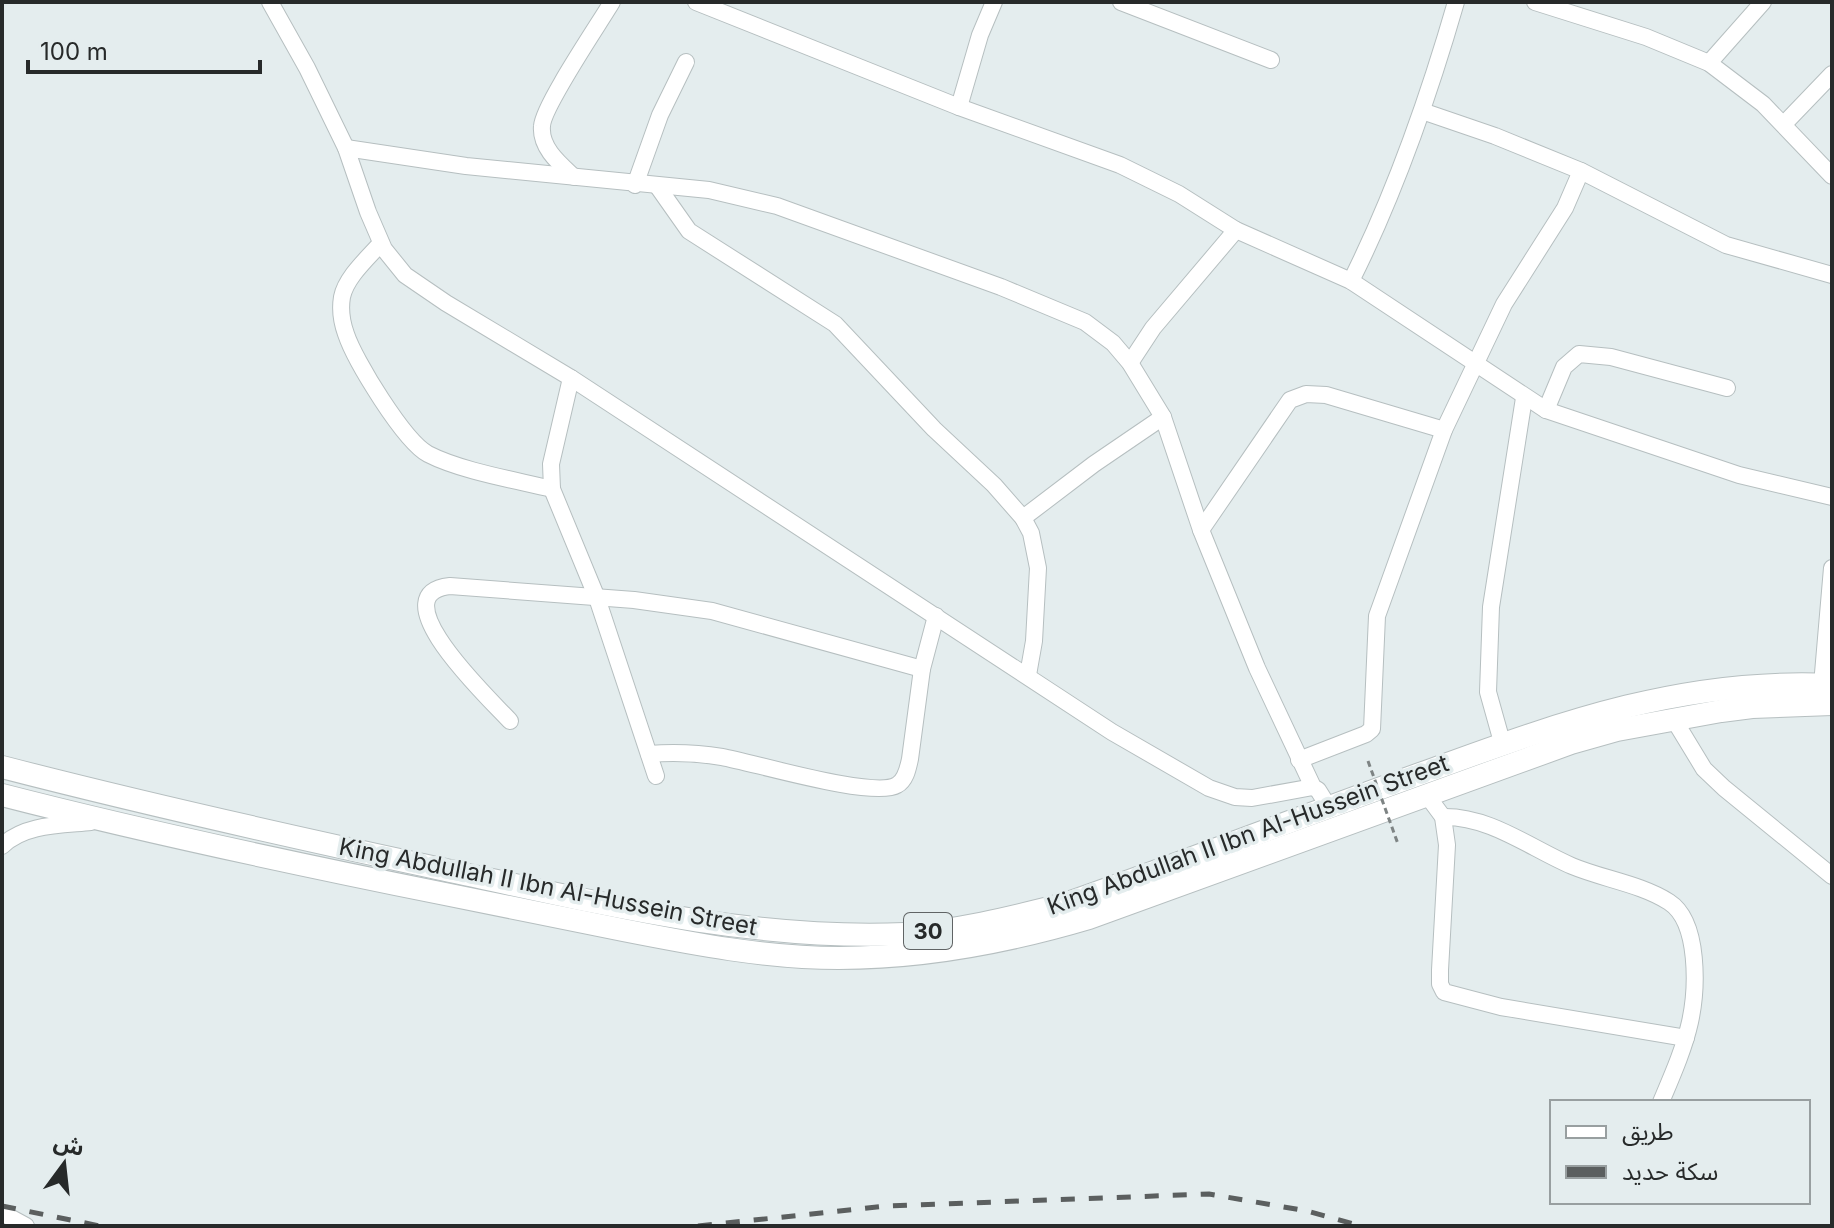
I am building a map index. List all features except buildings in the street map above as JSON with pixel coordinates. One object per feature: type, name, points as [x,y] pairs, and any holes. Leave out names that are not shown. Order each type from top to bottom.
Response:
[{"type":"main road","name":"King Abdullah II Ibn Al-Hussein Street","points":[[2,795],[151,833],[609,916],[807,933],[908,933],[1004,919],[1065,904],[1502,742],[1610,709],[1675,695],[1761,685],[1829,691]]},
{"type":"main road","name":"King Abdullah II Ibn Al-Hussein Street","points":[[2,767],[752,952],[810,957],[871,957],[960,948],[1045,931],[1089,918],[1571,743],[1673,718],[1752,707],[1829,691]]},
{"type":"main road","points":[[151,833],[156,807]]},
{"type":"street","points":[[270,2],[346,148],[381,243],[405,275],[571,378],[1112,732],[1225,794],[1252,798],[1313,787]]},
{"type":"street","points":[[574,177],[547,147],[541,124],[612,2]]},
{"type":"street","points":[[696,2],[959,107],[1120,165],[1179,194],[1236,230],[1351,281],[1546,410],[1739,475],[1832,497]]},
{"type":"street","points":[[959,107],[980,35],[994,2]]},
{"type":"street","points":[[1121,2],[1271,60]]},
{"type":"street","points":[[1351,281],[1381,222],[1422,111],[1456,2]]},
{"type":"street","points":[[1535,2],[1646,37],[1709,63],[1763,104],[1832,176]]},
{"type":"street","points":[[1709,63],[1763,2]]},
{"type":"street","points":[[635,185],[660,115],[686,62]]},
{"type":"street","points":[[1784,124],[1832,74]]},
{"type":"street","points":[[1422,111],[1581,171],[1726,245],[1832,275]]},
{"type":"street","points":[[346,148],[466,166],[709,190],[777,206],[1001,287],[1085,322],[1113,343],[1130,363],[1163,417],[1201,530],[1257,668],[1299,760],[1313,787],[1328,806]]},
{"type":"street","points":[[1299,760],[1372,729],[1377,616],[1444,430],[1504,304],[1565,208],[1581,171]]},
{"type":"street","points":[[658,187],[689,231],[835,324],[1023,518],[1031,533],[1038,568],[1034,641],[1028,675]]},
{"type":"street","points":[[1130,363],[1153,328],[1236,230]]},
{"type":"street","points":[[381,243],[352,277],[342,296],[346,335],[376,390],[413,443],[428,454],[450,463],[552,489]]},
{"type":"street","points":[[1546,410],[1564,367],[1579,354],[1611,357],[1727,388]]},
{"type":"street","points":[[571,378],[551,464],[552,489],[597,598],[656,776]]},
{"type":"street","points":[[1201,530],[1290,400],[1306,394],[1326,395],[1444,430]]},
{"type":"street","points":[[1502,742],[1488,692],[1490,619],[1524,398]]},
{"type":"street","points":[[1023,518],[1163,417]]},
{"type":"street","points":[[1829,691],[1832,568]]},
{"type":"street","points":[[510,721],[457,664],[434,632],[427,617],[429,595],[437,588],[450,586],[597,598],[712,611],[922,669]]},
{"type":"street","points":[[649,754],[694,753],[772,767],[840,784],[887,789],[899,784],[907,772],[922,669],[936,616]]},
{"type":"street","points":[[1673,718],[1704,769],[1832,876]]},
{"type":"street","points":[[1426,794],[1443,817],[1447,845],[1440,970],[1440,984],[1444,992],[1501,1007],[1686,1038]]},
{"type":"street","points":[[1443,817],[1459,817],[1496,828],[1572,866],[1671,903],[1682,913],[1691,940],[1694,988],[1686,1038],[1662,1100]]},
{"type":"street","points":[[2,846],[13,837],[40,828],[101,820]]},
{"type":"street","points":[[2,1213],[26,1226]]},
{"type":"path","points":[[1368,761],[1398,844]]},
{"type":"railway","points":[[698,1226],[887,1206],[1209,1194],[1307,1211],[1361,1226]]},
{"type":"railway","points":[[2,1206],[100,1226]]}]
